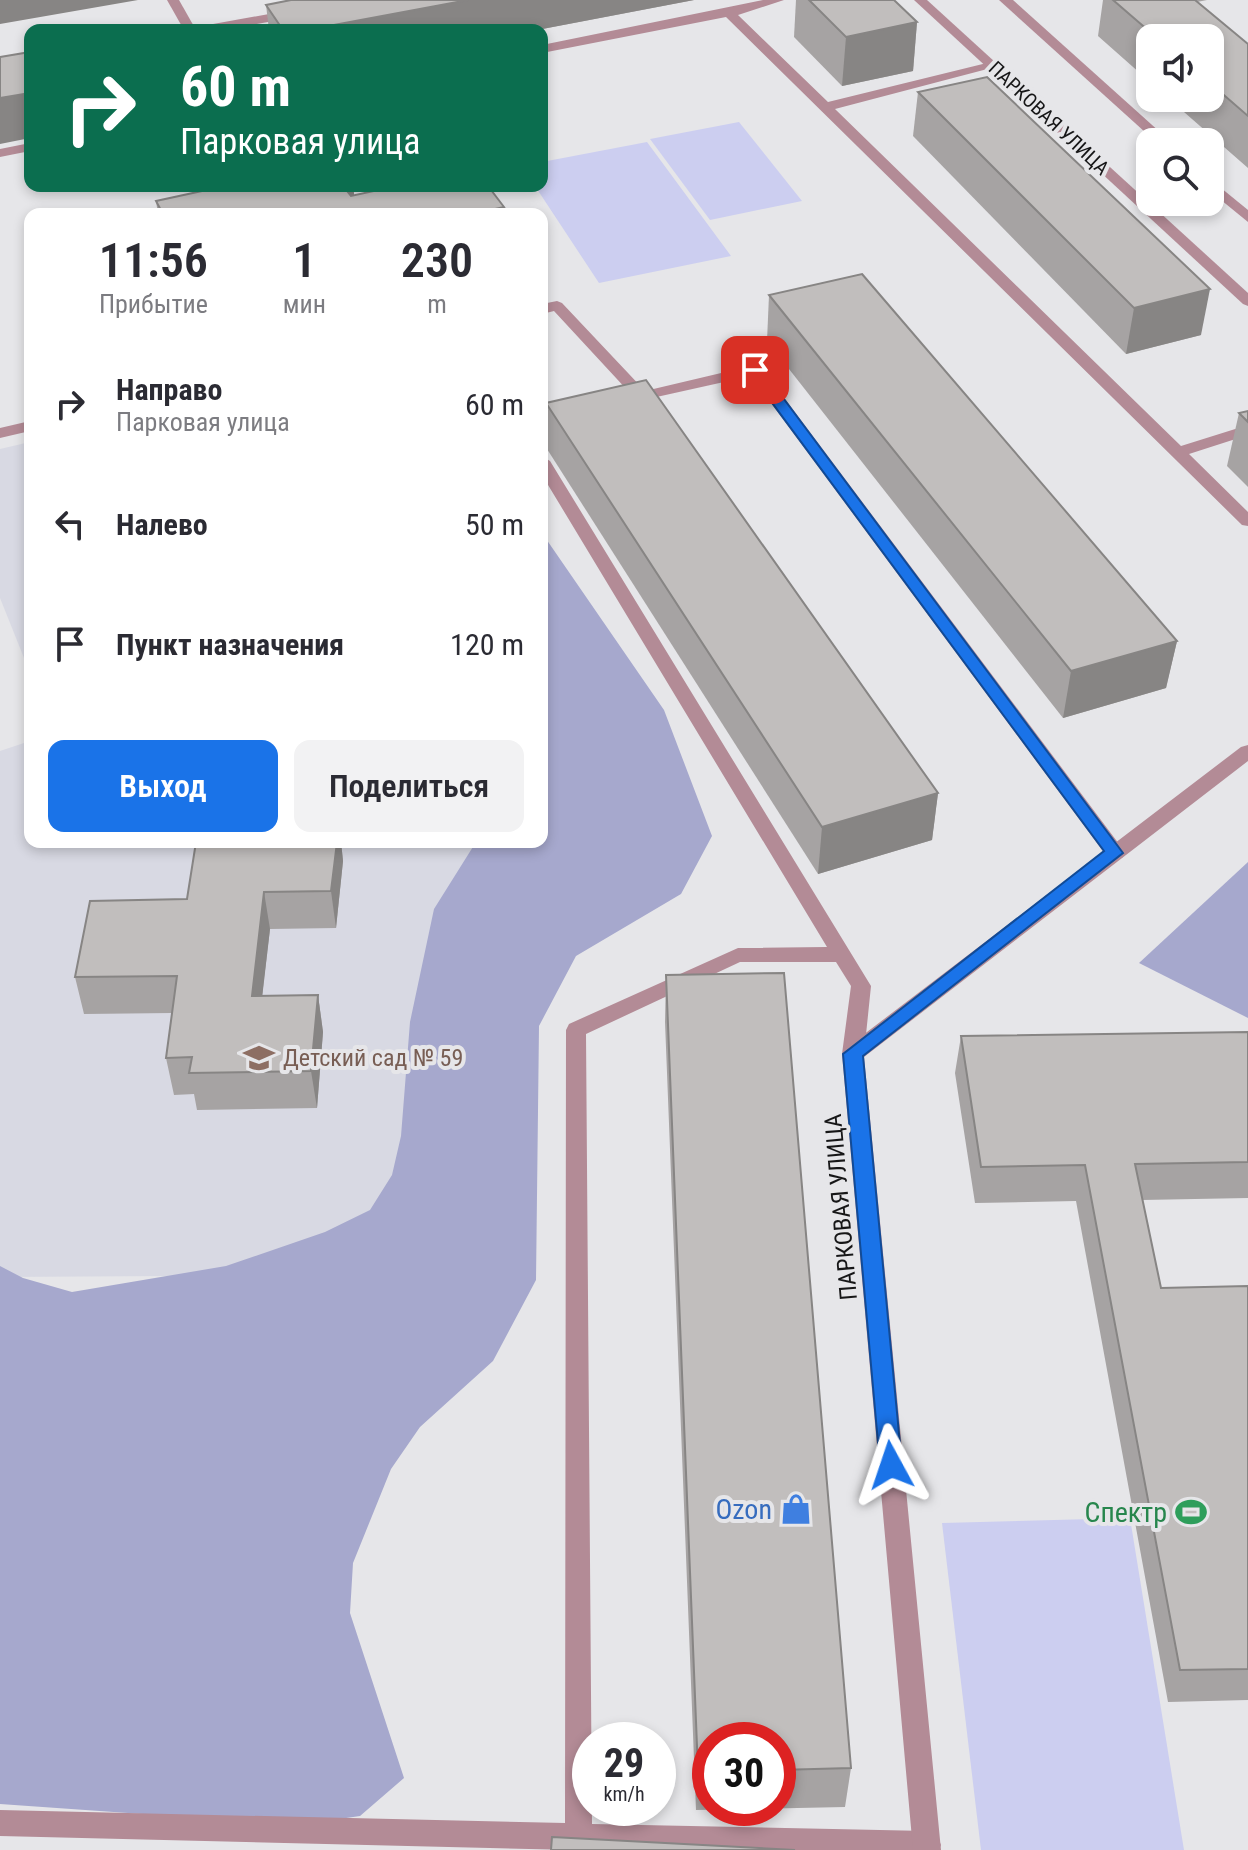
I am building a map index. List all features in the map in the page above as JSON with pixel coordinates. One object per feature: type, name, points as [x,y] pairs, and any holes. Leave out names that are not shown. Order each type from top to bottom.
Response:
[{"type":"street","points":[[173,0],[187,24]]},
{"type":"street","points":[[548,48],[729,13],[778,0]]},
{"type":"street","name":"ПАРКОВАЯ УЛИЦА","points":[[920,0],[1248,301]]},
{"type":"street","points":[[1005,0],[1148,128]]},
{"type":"street","points":[[238,24],[308,11]]},
{"type":"street","points":[[729,13],[1248,521]]},
{"type":"street","points":[[825,107],[990,64]]},
{"type":"street","points":[[0,153],[24,148]]},
{"type":"street","points":[[1224,196],[1248,218]]},
{"type":"street","points":[[548,308],[557,306],[641,404],[755,370],[1115,853]]},
{"type":"street","points":[[548,434],[584,426]]},
{"type":"street","points":[[0,433],[24,427]]},
{"type":"street","points":[[1178,452],[1248,430]]},
{"type":"street","name":"ПАРКОВАЯ УЛИЦА","points":[[548,471],[861,986],[853,1054],[927,1848]]},
{"type":"street","points":[[853,1054],[1248,751]]},
{"type":"street","points":[[579,1837],[576,1030],[738,955],[842,954]]},
{"type":"street","points":[[0,1823],[927,1848]]},
{"type":"shaded area","points":[[739,122],[802,201],[710,220],[650,139]]},
{"type":"shaded area","points":[[647,142],[731,256],[599,283],[539,192],[548,192],[548,161]]},
{"type":"shaded area","points":[[24,443],[24,658],[0,598],[0,449]]},
{"type":"shaded area","points":[[548,542],[664,710],[712,836],[681,894],[576,956],[539,1026],[536,1280],[493,1361],[420,1427],[391,1469],[353,1563],[350,1613],[404,1778],[360,1816],[298,1825],[0,1804],[0,1266],[23,1278],[72,1292],[226,1266],[325,1232],[370,1210],[392,1175],[401,1136],[410,1022],[434,909],[472,848],[548,848]]},
{"type":"shaded area","name":"Детский сад № 59","points":[[24,743],[24,848],[517,848],[518,1274],[0,1277],[0,751]]},
{"type":"shaded area","points":[[1248,862],[1248,1018],[1139,963]]},
{"type":"shaded area","points":[[1130,1518],[1184,1850],[981,1850],[942,1523]]},
{"type":"building","points":[[291,0],[468,0],[339,24],[279,24],[266,5]]},
{"type":"building","points":[[809,0],[894,0],[917,22],[846,37]]},
{"type":"building","points":[[1113,0],[1195,0],[1224,24],[1141,24]]},
{"type":"building","points":[[1224,24],[1248,44],[1248,116],[1224,95]]},
{"type":"building","points":[[24,53],[24,94],[0,98],[0,57]]},
{"type":"building","points":[[987,77],[1210,289],[1134,308],[918,92]]},
{"type":"building","points":[[197,192],[348,192],[351,196],[369,192],[493,192],[504,207],[160,208],[156,201]]},
{"type":"building","points":[[862,274],[1177,641],[1071,671],[769,295]]},
{"type":"building","points":[[646,380],[938,793],[822,827],[548,403]]},
{"type":"building","points":[[1248,411],[1248,422],[1239,413]]},
{"type":"building","points":[[195,848],[336,848],[331,891],[264,892],[252,996],[318,995],[311,1071],[189,1073],[192,1057],[166,1058],[177,976],[75,977],[90,901],[187,899]]},
{"type":"building","points":[[784,973],[851,1768],[796,1770],[796,1722],[696,1722],[666,975]]},
{"type":"building","name":"Спектр","points":[[1248,1032],[1248,1162],[1135,1164],[1161,1288],[1248,1286],[1248,1669],[1180,1670],[1085,1165],[981,1167],[961,1036]]},
{"type":"building","points":[[552,1837],[795,1850],[551,1850]]},
{"type":"place","name":"Детский сад № 59","points":[[259,1058]]},
{"type":"place","name":"Ozon","points":[[796,1509]]},
{"type":"place","name":"Спектр","points":[[1191,1512]]},
{"type":"route","points":[[755,370],[1115,853],[853,1054],[891,1465]]}]
